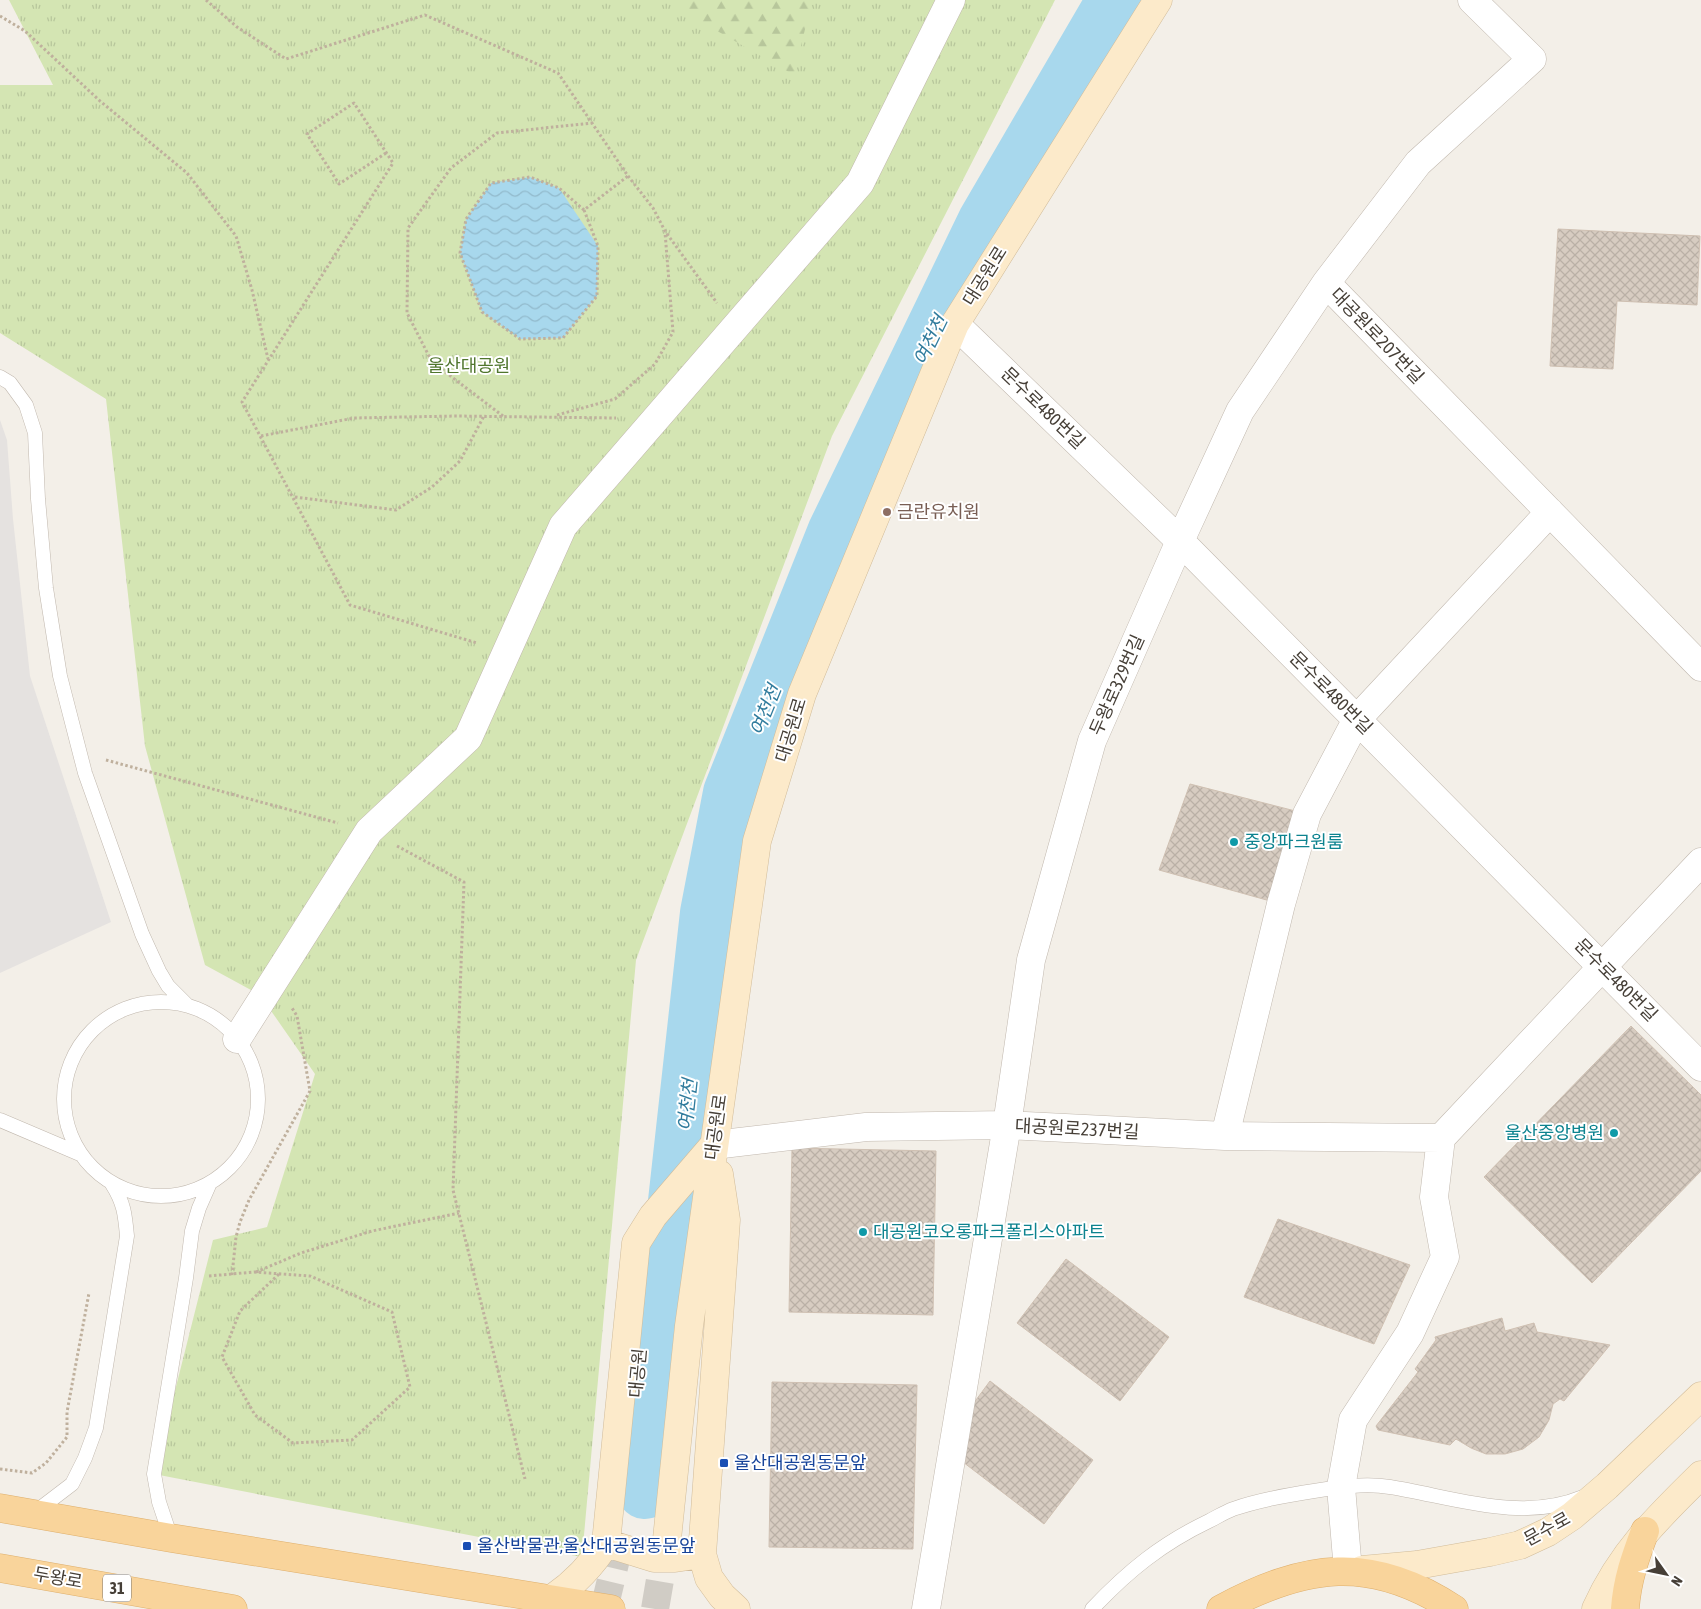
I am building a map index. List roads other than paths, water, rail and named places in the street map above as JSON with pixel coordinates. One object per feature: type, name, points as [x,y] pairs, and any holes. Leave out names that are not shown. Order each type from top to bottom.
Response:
[{"type":"main road","points":[[0,1508],[172,1538],[612,1609]]},
{"type":"main road","points":[[1625,1609],[1626,1589],[1633,1562],[1645,1531]]},
{"type":"main road","name":"두왕로","points":[[0,1568],[234,1609]]},
{"type":"main road","points":[[1221,1609],[1253,1592],[1287,1579],[1320,1572],[1348,1571],[1378,1575],[1412,1585],[1438,1598],[1454,1609]]},
{"type":"street","points":[[237,1039],[369,831],[468,738],[563,526],[860,183],[951,0]]},
{"type":"street","name":"대공원로","points":[[668,1539],[689,1326],[757,841],[802,694],[955,324],[1158,0]]},
{"type":"street","name":"대공원로207번길","points":[[1472,0],[1532,59],[1418,163],[1326,283],[1701,667]]},
{"type":"street","name":"두왕로329번길","points":[[926,1609],[1007,1125],[1031,960],[1092,741],[1180,541],[1240,411],[1326,283]]},
{"type":"street","name":"문수로480번길","points":[[955,324],[1180,541],[1701,1067]]},
{"type":"street","points":[[1225,1136],[1281,904],[1307,814],[1357,719],[1550,512]]},
{"type":"street","points":[[1348,1571],[1341,1486],[1353,1420],[1410,1333],[1445,1257],[1434,1197],[1441,1138],[1701,862]]},
{"type":"street","name":"대공원로237번길","points":[[714,1145],[866,1127],[1007,1125],[1225,1136],[1441,1138]]},
{"type":"street","points":[[552,1598],[569,1587],[584,1573],[615,1537],[636,1243],[654,1216],[714,1145]]},
{"type":"street","points":[[714,1145],[726,1220],[702,1554],[709,1578],[722,1596],[736,1609]]},
{"type":"street","name":"문수로","points":[[1348,1571],[1417,1565],[1520,1545],[1548,1532],[1572,1516],[1607,1486],[1701,1396]]},
{"type":"street","points":[[1596,1609],[1621,1563],[1645,1531],[1701,1475]]},
{"type":"street","points":[[615,1537],[654,1558],[675,1558],[702,1554]]},
{"type":"lane","points":[[0,377],[10,383],[26,405],[35,433],[38,499],[46,588],[60,676],[87,779],[142,934],[168,986],[187,1005]]},
{"type":"lane","points":[[34,1513],[72,1484],[85,1458],[96,1428],[127,1236],[121,1198],[112,1184],[90,1166],[80,1154],[69,1132],[66,1121],[64,1093],[73,1058],[84,1040],[99,1025],[126,1008],[144,1003],[158,1002],[187,1005],[218,1020],[247,1052],[255,1076],[258,1105],[257,1117],[253,1132],[243,1152],[231,1167],[210,1183],[195,1191],[160,1197],[144,1196],[112,1184]]},
{"type":"lane","points":[[0,1120],[80,1154]]},
{"type":"lane","points":[[172,1538],[159,1502],[154,1474],[192,1231],[199,1208],[210,1183]]},
{"type":"lane","points":[[1092,1609],[1116,1583],[1148,1556],[1192,1529],[1233,1510],[1269,1499],[1341,1486],[1387,1486],[1483,1506],[1539,1508],[1574,1500],[1607,1486]]},
{"type":"water","points":[[530,177],[559,188],[598,246],[597,296],[563,338],[520,339],[482,312],[460,253],[466,219],[491,183]]},
{"type":"waterway","name":"여천천","points":[[645,1490],[709,913],[732,793],[836,533],[987,221],[1116,0]]},
{"type":"tunnel","points":[[604,1609],[623,1530]]},
{"type":"tunnel","points":[[655,1609],[667,1539]]},
{"type":"place","name":"금란유치원","points":[[887,512]]},
{"type":"place","name":"중앙파크원룸","points":[[1234,842]]},
{"type":"place","name":"울산중앙병원","points":[[1614,1133]]},
{"type":"place","name":"대공원코오롱파크폴리스아파트","points":[[863,1232]]},
{"type":"place","name":"울산대공원동문앞","points":[[724,1463]]},
{"type":"place","name":"울산박물관,울산대공원동문앞","points":[[467,1546]]},
{"type":"park label","name":"울산대공원","points":[[469,366]]}]
